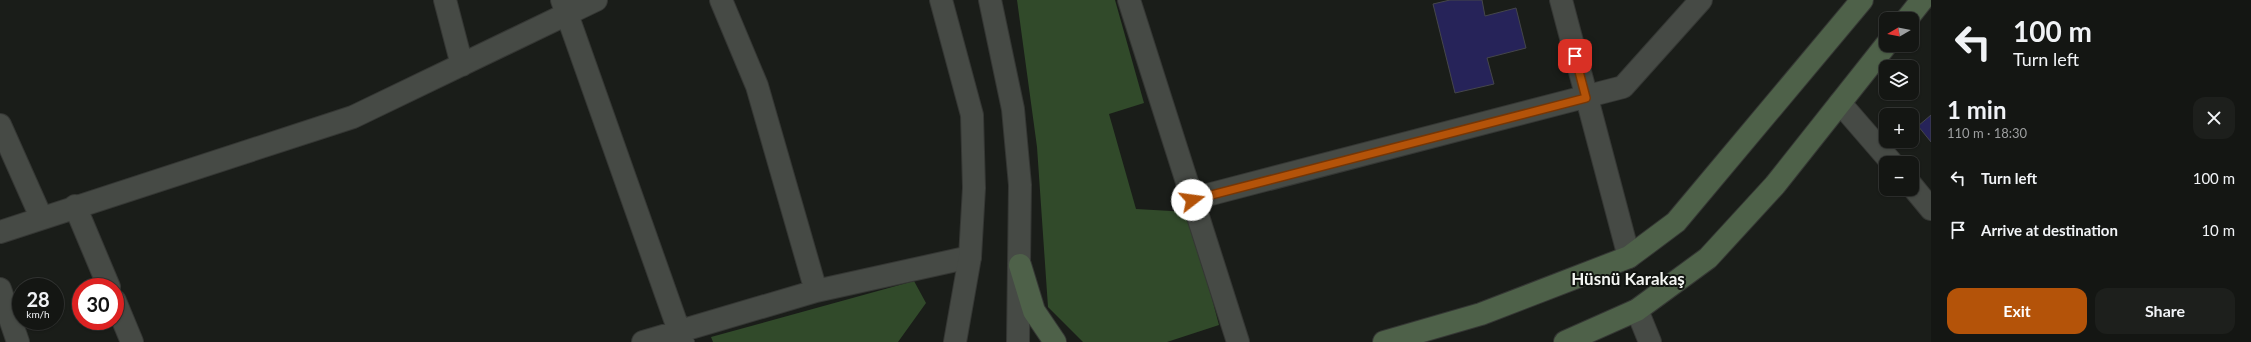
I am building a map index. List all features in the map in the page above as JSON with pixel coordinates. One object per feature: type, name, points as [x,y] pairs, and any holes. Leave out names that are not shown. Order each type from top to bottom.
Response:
[{"type":"main road","points":[[1384,342],[1481,314],[1629,257],[1676,222],[1862,0]]},
{"type":"main road","points":[[1912,12],[1922,0]]},
{"type":"main road","points":[[1565,342],[1637,310],[1708,258],[1775,185],[1880,52]]},
{"type":"main road","points":[[1020,265],[1034,311],[1055,342]]},
{"type":"street","points":[[445,0],[462,65]]},
{"type":"street","points":[[0,232],[41,217],[353,117],[462,65],[564,7],[596,0]]},
{"type":"street","points":[[721,0],[756,86],[816,292]]},
{"type":"street","points":[[941,0],[972,114],[974,188],[970,257],[955,342]]},
{"type":"street","points":[[990,0],[1013,109],[1020,185],[1018,342]]},
{"type":"street","points":[[1129,0],[1238,342]]},
{"type":"street","points":[[1561,0],[1629,257]]},
{"type":"street","points":[[1192,200],[1586,98],[1623,87],[1701,0]]},
{"type":"street","points":[[564,7],[681,337]]},
{"type":"street","points":[[1840,102],[1886,156]]},
{"type":"street","points":[[0,125],[41,217]]},
{"type":"street","points":[[1919,194],[1931,209]]},
{"type":"street","points":[[75,206],[105,278]]},
{"type":"street","points":[[643,342],[681,337],[816,292],[970,257]]},
{"type":"street","points":[[0,289],[18,342]]},
{"type":"street","points":[[1637,310],[1650,342]]},
{"type":"street","points":[[124,323],[132,342]]},
{"type":"green space","points":[[1017,0],[1115,0],[1144,103],[1109,114],[1136,209],[1189,212],[1219,325],[1167,342],[1083,342],[1048,307],[1037,147]]},
{"type":"green space","points":[[914,281],[926,303],[898,342],[713,342],[711,337]]},
{"type":"building","points":[[1450,0],[1482,0],[1485,16],[1516,8],[1526,48],[1487,58],[1494,84],[1455,93],[1433,4]]},
{"type":"building","points":[[1931,115],[1931,142],[1919,127],[1919,125]]},
{"type":"district","name":"Hüsnü Karakaş","points":[[1628,279]]},
{"type":"route","points":[[1192,200],[1586,98],[1575,56]]}]
